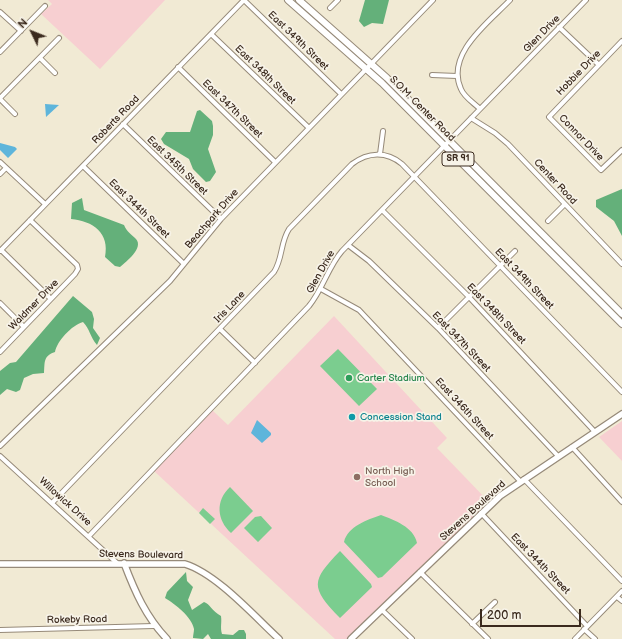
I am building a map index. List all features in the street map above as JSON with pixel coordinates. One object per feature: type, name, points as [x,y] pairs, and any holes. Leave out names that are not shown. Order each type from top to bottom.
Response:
[{"type":"main road","name":"S.O.M. Center Road","points":[[288,0],[366,69],[622,324]]},
{"type":"main road","name":"S.O.M. Center Road","points":[[299,0],[372,64],[450,140],[622,314]]},
{"type":"street","name":"Roberts Road","points":[[0,251],[243,0]]},
{"type":"street","name":"East 349th Street","points":[[243,0],[341,94]]},
{"type":"street","points":[[330,8],[338,0]]},
{"type":"street","name":"Beachpark Drive","points":[[0,446],[170,280],[221,219],[433,0]]},
{"type":"street","points":[[480,109],[461,90],[457,76],[464,49],[510,0]]},
{"type":"street","name":"Glen Drive","points":[[89,536],[309,306],[321,289],[335,260],[348,245],[586,0]]},
{"type":"street","points":[[0,52],[45,6]]},
{"type":"street","points":[[0,12],[21,31]]},
{"type":"street","points":[[560,27],[598,65]]},
{"type":"street","name":"East 348th Street","points":[[211,34],[309,128]]},
{"type":"street","points":[[15,114],[0,99],[59,38]]},
{"type":"street","name":"Hobbie Drive","points":[[549,117],[622,41]]},
{"type":"street","points":[[40,58],[55,73]]},
{"type":"street","name":"East 347th Street","points":[[178,67],[275,162]]},
{"type":"street","points":[[432,75],[457,76]]},
{"type":"street","name":"Connor Drive","points":[[549,117],[601,170],[622,150]]},
{"type":"street","name":"Center Road","points":[[472,118],[495,133],[508,144],[622,264]]},
{"type":"street","name":"East 345th Street","points":[[123,124],[221,219]]},
{"type":"street","points":[[383,131],[380,154],[396,160],[414,176]]},
{"type":"street","name":"Iris Lane","points":[[52,503],[274,272],[279,265],[284,239],[289,229],[352,164],[365,156],[380,154]]},
{"type":"street","points":[[0,162],[45,204]]},
{"type":"street","name":"East 344th Street","points":[[83,166],[184,264]]},
{"type":"street","points":[[0,174],[6,168]]},
{"type":"street","name":"East 349th Street","points":[[414,176],[622,392]]},
{"type":"street","points":[[548,221],[565,204]]},
{"type":"street","name":"East 348th Street","points":[[382,210],[469,297],[595,432]]},
{"type":"street","name":"Waldmer Drive","points":[[0,352],[75,274],[78,269],[77,265],[30,220]]},
{"type":"street","name":"East 347th Street","points":[[348,245],[369,261],[438,328],[558,456]]},
{"type":"street","points":[[0,251],[51,299]]},
{"type":"street","points":[[438,328],[515,251]]},
{"type":"street","name":"East 346th Street","points":[[321,289],[359,310],[522,480],[622,581]]},
{"type":"street","points":[[0,303],[24,327]]},
{"type":"street","points":[[220,329],[255,363]]},
{"type":"street","name":"Stevens Boulevard","points":[[351,639],[500,496],[622,414]]},
{"type":"street","points":[[572,447],[622,502]]},
{"type":"street","name":"Willowick Drive","points":[[0,456],[117,563]]},
{"type":"street","name":"East 344th Street","points":[[481,513],[595,639]]},
{"type":"street","points":[[124,563],[134,588],[154,626],[167,639]]},
{"type":"street","name":"Stevens Boulevard","points":[[0,564],[175,563],[194,567],[215,580],[279,639]]},
{"type":"street","points":[[420,572],[488,639]]},
{"type":"street","points":[[575,639],[622,591]]},
{"type":"street","points":[[618,596],[622,601]]},
{"type":"street","points":[[472,624],[495,602]]},
{"type":"street","points":[[382,610],[412,639]]},
{"type":"street","name":"Rokeby Road","points":[[0,630],[154,626]]},
{"type":"shaded area","points":[[48,0],[165,0],[100,69],[41,14],[52,4]]},
{"type":"shaded area","name":"North High School","points":[[334,316],[447,438],[437,448],[489,502],[348,639],[335,639],[154,471],[212,410],[228,425]]},
{"type":"shaded area","points":[[622,421],[622,461],[599,437]]},
{"type":"green space","points":[[365,0],[389,0],[383,24],[372,23],[364,27],[359,21]]},
{"type":"green space","points":[[200,110],[212,121],[213,126],[213,135],[208,149],[216,172],[210,181],[206,182],[193,169],[189,159],[164,144],[161,139],[166,132],[190,132],[197,111]]},
{"type":"green space","points":[[622,189],[622,236],[614,221],[596,207],[596,200]]},
{"type":"green space","points":[[82,198],[84,210],[124,225],[136,239],[138,246],[136,250],[120,267],[115,266],[105,257],[105,241],[98,230],[86,222],[71,219],[72,203]]},
{"type":"green space","points":[[73,296],[92,312],[94,319],[93,328],[100,338],[97,345],[83,322],[74,326],[59,343],[55,352],[48,355],[44,373],[33,374],[24,378],[20,390],[16,392],[7,389],[0,395],[0,371],[10,363],[16,362]]},
{"type":"green space","name":"Carter Stadium","points":[[338,349],[377,389],[359,406],[320,366]]},
{"type":"green space","points":[[230,487],[253,511],[231,533],[223,522],[220,510],[222,498]]},
{"type":"green space","points":[[203,508],[215,519],[210,524],[199,513]]},
{"type":"green space","points":[[381,515],[408,528],[415,537],[417,543],[382,577],[378,578],[344,542],[346,536],[359,524]]},
{"type":"green space","points":[[261,516],[272,528],[258,542],[244,528],[255,517]]},
{"type":"green space","points":[[340,551],[371,584],[372,587],[340,618],[323,599],[319,591],[318,584],[319,577],[330,561]]},
{"type":"green space","points":[[186,572],[187,581],[193,587],[188,600],[192,610],[204,602],[206,603],[221,616],[222,634],[233,635],[239,630],[244,630],[246,639],[211,639],[208,634],[203,639],[193,638],[193,624],[178,607],[165,598],[167,592]]},
{"type":"water","points":[[45,104],[59,105],[46,117]]},
{"type":"water","points":[[0,143],[15,147],[17,149],[8,158],[0,150]]},
{"type":"water","points":[[257,420],[271,433],[271,435],[262,443],[251,433]]},
{"type":"place","name":"Carter Stadium","points":[[349,378]]},
{"type":"place","name":"Concession Stand","points":[[352,417]]},
{"type":"place","name":"North High School","points":[[357,477]]}]
